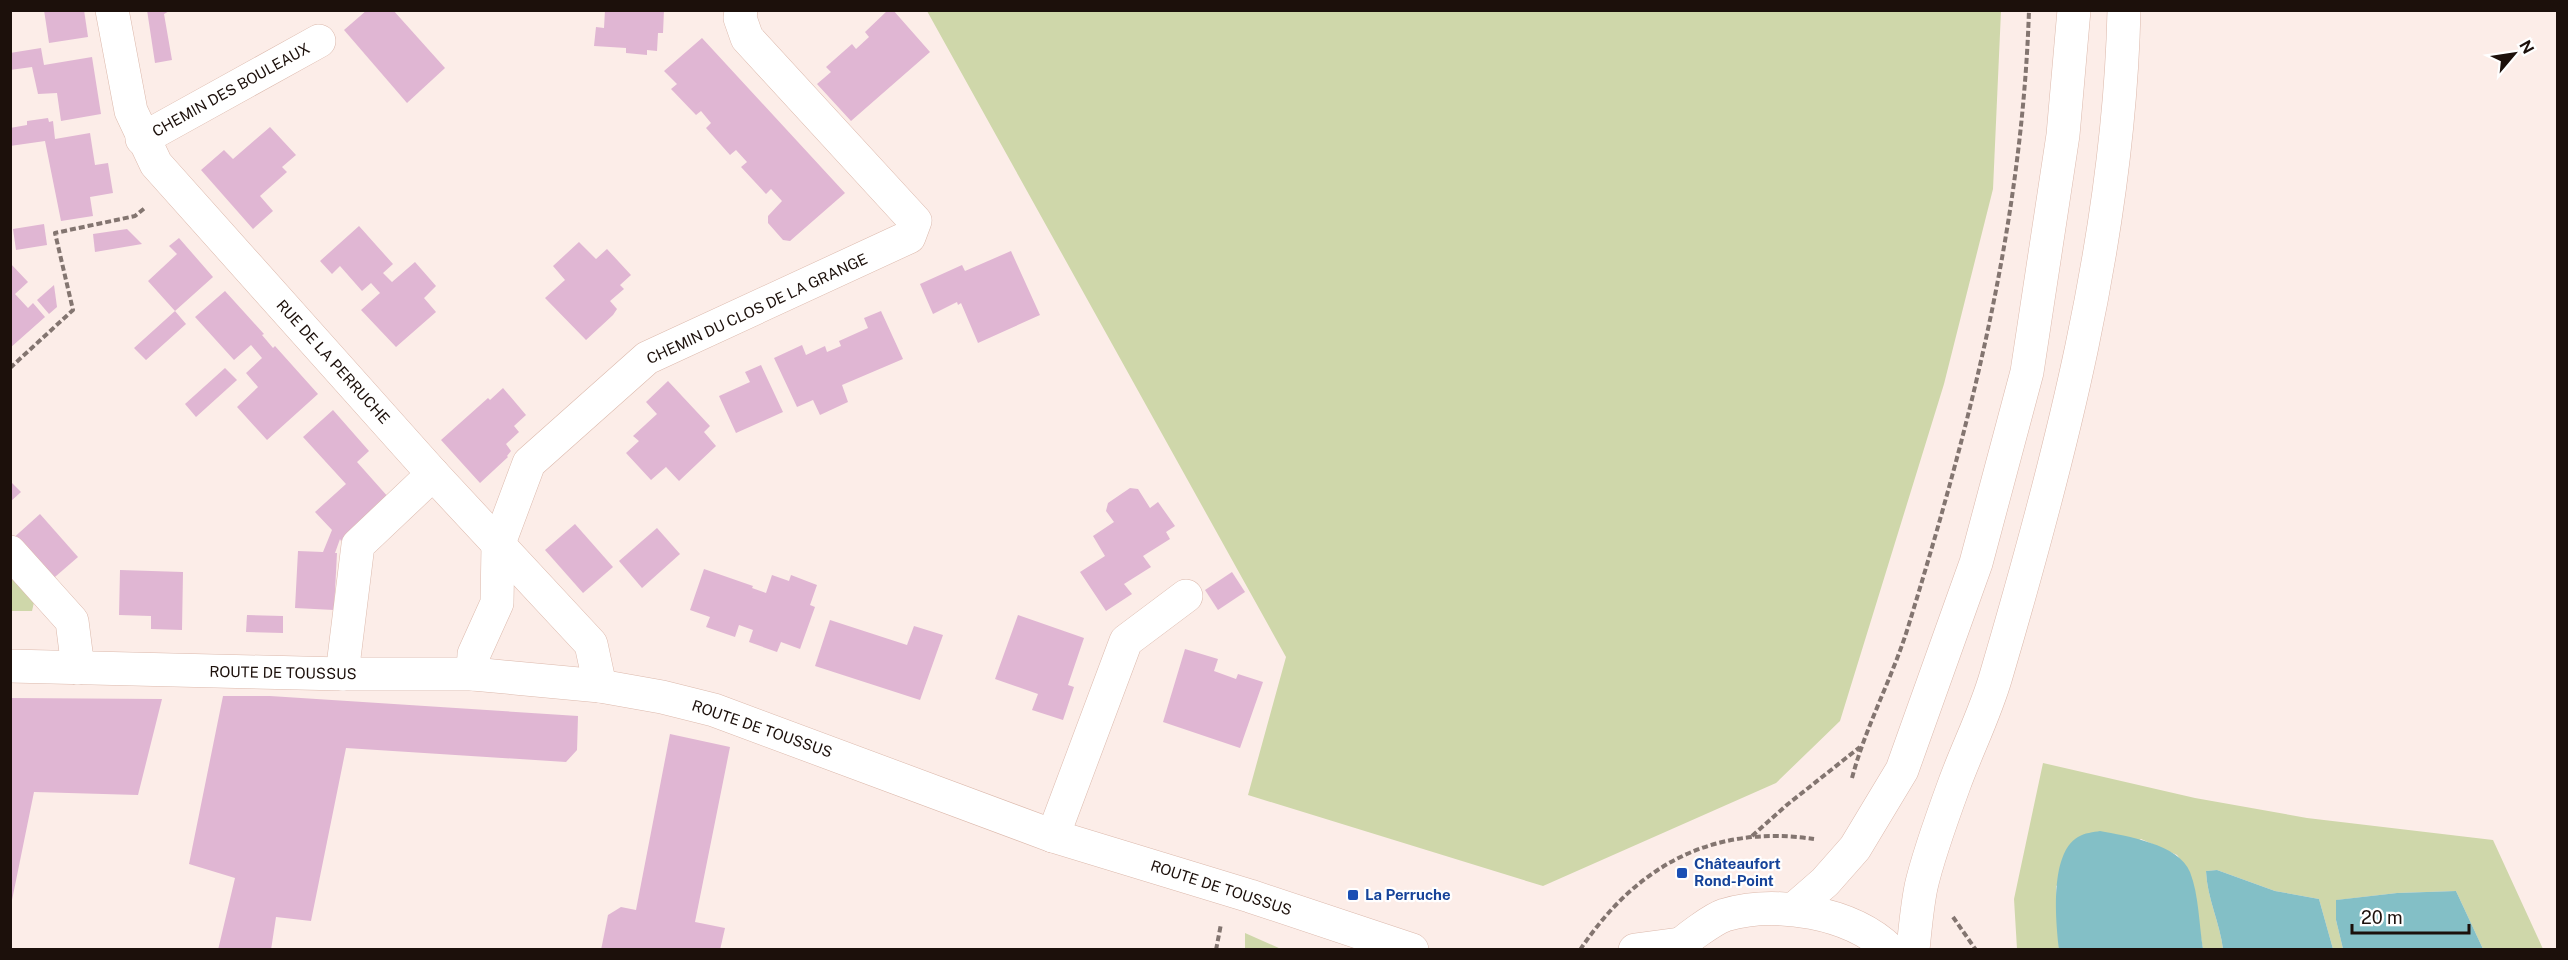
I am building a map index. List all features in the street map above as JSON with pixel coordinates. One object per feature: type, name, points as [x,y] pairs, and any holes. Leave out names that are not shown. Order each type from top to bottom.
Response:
[{"type":"street","name":"RUE DE LA PERRUCHE","points":[[111,10],[131,111],[142,139],[156,164],[498,546],[591,644],[600,686]]},
{"type":"street","name":"CHEMIN DU CLOS DE LA GRANGE","points":[[473,674],[474,654],[497,603],[498,546],[529,463],[647,358],[909,237],[915,221],[747,38],[740,18],[741,10]]},
{"type":"street","points":[[1794,909],[1825,882],[1855,848],[1902,770],[1976,563],[2029,362],[2063,135],[2074,10]]},
{"type":"street","points":[[1912,950],[1922,885],[1953,787],[1994,681],[2027,571],[2073,383],[2098,264],[2115,137],[2124,10]]},
{"type":"street","name":"CHEMIN DES BOULEAUX","points":[[142,139],[319,41]]},
{"type":"street","points":[[342,674],[358,545],[433,474]]},
{"type":"street","points":[[10,552],[72,621],[78,668]]},
{"type":"street","points":[[1053,836],[1126,641],[1186,596]]},
{"type":"street","name":"ROUTE DE TOUSSUS","points":[[10,666],[342,674],[473,674],[600,686],[662,697],[714,710],[1053,836],[1250,896],[1412,950]]},
{"type":"street","points":[[1635,950],[1678,947],[1723,916],[1794,909],[1827,915],[1858,927],[1890,950]]},
{"type":"path","points":[[1751,836],[1860,747],[1904,639],[1976,391],[2003,259],[2027,79],[2029,10]]},
{"type":"path","points":[[10,368],[73,310],[55,233],[135,216],[174,184]]},
{"type":"path","points":[[1580,950],[1600,920],[1631,888],[1658,870],[1708,846],[1751,836],[1790,835],[1819,839]]},
{"type":"green space","points":[[927,11],[2001,11],[1993,189],[1944,384],[1840,721],[1776,783],[1543,886],[1248,795],[1286,657]]},
{"type":"green space","points":[[10,566],[35,598],[32,611],[11,611]]},
{"type":"green space","points":[[2043,763],[2195,798],[2307,818],[2493,840],[2543,949],[2483,949],[2456,891],[2397,893],[2337,900],[2336,920],[2343,949],[2333,949],[2319,899],[2275,891],[2217,870],[2206,871],[2223,949],[2203,949],[2189,871],[2177,855],[2141,839],[2056,886],[2059,949],[2017,949],[2014,899]]},
{"type":"green space","points":[[1245,933],[1281,949],[1245,949]]},
{"type":"water","points":[[2100,831],[2151,843],[2175,854],[2184,862],[2190,872],[2195,890],[2203,949],[2059,949],[2056,906],[2058,873],[2062,858],[2078,837]]},
{"type":"water","points":[[2217,870],[2275,891],[2319,899],[2333,949],[2223,949],[2206,871]]},
{"type":"water","points":[[2456,891],[2483,949],[2343,949],[2336,920],[2336,900],[2397,893]]},
{"type":"building","points":[[44,10],[84,10],[88,37],[49,43]]},
{"type":"building","points":[[147,10],[171,10],[164,14],[172,60],[155,63]]},
{"type":"building","points":[[367,10],[393,10],[445,68],[407,103],[344,30]]},
{"type":"building","points":[[605,10],[664,10],[663,33],[658,33],[657,51],[647,50],[647,55],[626,53],[626,48],[594,46],[596,27],[604,28]]},
{"type":"building","points":[[888,10],[893,10],[930,52],[851,121],[817,84],[831,72],[826,67],[852,44],[856,49],[869,37],[865,32]]},
{"type":"building","points":[[702,38],[845,193],[790,241],[783,240],[768,223],[768,216],[782,201],[771,189],[766,194],[741,167],[747,162],[736,150],[730,155],[706,128],[711,123],[701,111],[696,115],[671,89],[677,84],[664,71]]},
{"type":"building","points":[[41,48],[44,65],[92,57],[101,114],[61,121],[57,93],[38,94],[32,67],[10,70],[10,53]]},
{"type":"building","points":[[48,118],[49,122],[53,121],[55,139],[90,133],[95,165],[108,163],[113,193],[90,197],[93,216],[61,221],[45,141],[10,146],[10,128],[27,125],[27,121]]},
{"type":"building","points":[[270,127],[296,155],[282,167],[287,172],[260,196],[273,211],[253,229],[201,170],[224,150],[233,159]]},
{"type":"building","points":[[44,224],[47,245],[16,250],[13,229]]},
{"type":"building","points":[[359,226],[393,264],[383,273],[392,282],[415,262],[436,286],[424,298],[436,312],[396,347],[361,310],[380,293],[371,283],[362,291],[340,266],[332,274],[320,261]]},
{"type":"building","points":[[127,229],[142,244],[95,252],[93,234]]},
{"type":"building","points":[[179,238],[213,277],[175,311],[148,281],[177,254],[169,246]]},
{"type":"building","points":[[579,242],[596,259],[607,249],[631,275],[620,285],[624,289],[610,301],[617,309],[613,315],[586,340],[545,298],[565,280],[553,266]]},
{"type":"building","points":[[1011,251],[1040,315],[978,343],[961,303],[958,305],[957,302],[933,314],[920,284],[962,265],[965,271]]},
{"type":"building","points":[[10,263],[28,282],[15,294],[28,308],[33,303],[45,317],[10,348]]},
{"type":"building","points":[[54,285],[57,307],[49,314],[37,300]]},
{"type":"building","points":[[225,291],[264,334],[262,335],[273,348],[275,346],[318,394],[267,440],[237,407],[258,387],[246,373],[262,358],[251,345],[234,360],[195,317]]},
{"type":"building","points":[[175,311],[186,324],[146,360],[134,348]]},
{"type":"building","points":[[881,311],[903,359],[842,385],[848,402],[820,415],[813,400],[797,407],[774,358],[802,345],[806,355],[825,346],[827,352],[841,346],[839,341],[868,328],[864,318]]},
{"type":"building","points":[[761,365],[783,412],[736,433],[719,396],[750,382],[745,372]]},
{"type":"building","points":[[225,368],[237,380],[196,417],[185,404]]},
{"type":"building","points":[[668,381],[710,426],[704,432],[716,446],[679,481],[666,467],[651,480],[626,453],[639,441],[633,436],[657,414],[646,402]]},
{"type":"building","points":[[503,388],[526,415],[514,426],[519,432],[506,444],[511,451],[508,457],[480,483],[441,440],[488,398],[490,400]]},
{"type":"building","points":[[333,410],[369,451],[357,462],[389,498],[341,541],[340,539],[335,553],[337,553],[334,610],[295,608],[298,551],[323,552],[332,530],[315,512],[346,484],[303,437]]},
{"type":"building","points":[[10,481],[21,492],[10,502]]},
{"type":"building","points":[[1130,488],[1138,489],[1150,508],[1158,502],[1175,526],[1166,532],[1170,539],[1143,556],[1151,567],[1124,584],[1132,594],[1106,611],[1080,572],[1105,556],[1093,536],[1114,522],[1106,511],[1108,503]]},
{"type":"building","points":[[40,514],[78,557],[48,583],[10,541]]},
{"type":"building","points":[[575,524],[613,567],[583,593],[545,550]]},
{"type":"building","points":[[657,528],[680,554],[642,588],[619,561]]},
{"type":"building","points":[[704,569],[753,586],[752,588],[766,593],[772,575],[789,581],[791,575],[817,585],[810,605],[815,607],[800,649],[781,642],[777,652],[749,642],[753,630],[739,625],[735,637],[706,627],[710,617],[690,610]]},
{"type":"building","points":[[120,570],[183,572],[182,630],[151,629],[151,616],[119,615]]},
{"type":"building","points":[[1232,572],[1245,592],[1218,610],[1205,590]]},
{"type":"building","points":[[247,615],[283,616],[283,633],[246,632]]},
{"type":"building","points":[[1018,615],[1084,638],[1068,685],[1074,687],[1063,720],[1032,710],[1038,694],[995,679]]},
{"type":"building","points":[[830,620],[907,645],[914,626],[943,635],[920,700],[815,666]]},
{"type":"building","points":[[1185,649],[1218,659],[1214,671],[1236,679],[1238,674],[1263,682],[1240,748],[1163,722]]},
{"type":"building","points":[[223,696],[270,696],[578,716],[577,750],[566,762],[346,748],[311,921],[276,917],[271,950],[218,950],[235,878],[189,864]]},
{"type":"building","points":[[10,698],[162,699],[138,795],[34,792],[11,905]]},
{"type":"building","points":[[670,734],[730,747],[695,922],[725,928],[720,950],[601,950],[608,915],[621,907],[636,910]]},
{"type":"place","name":"Châteaufort Rond-Point","points":[[1682,873]]},
{"type":"place","name":"La Perruche","points":[[1353,895]]}]
